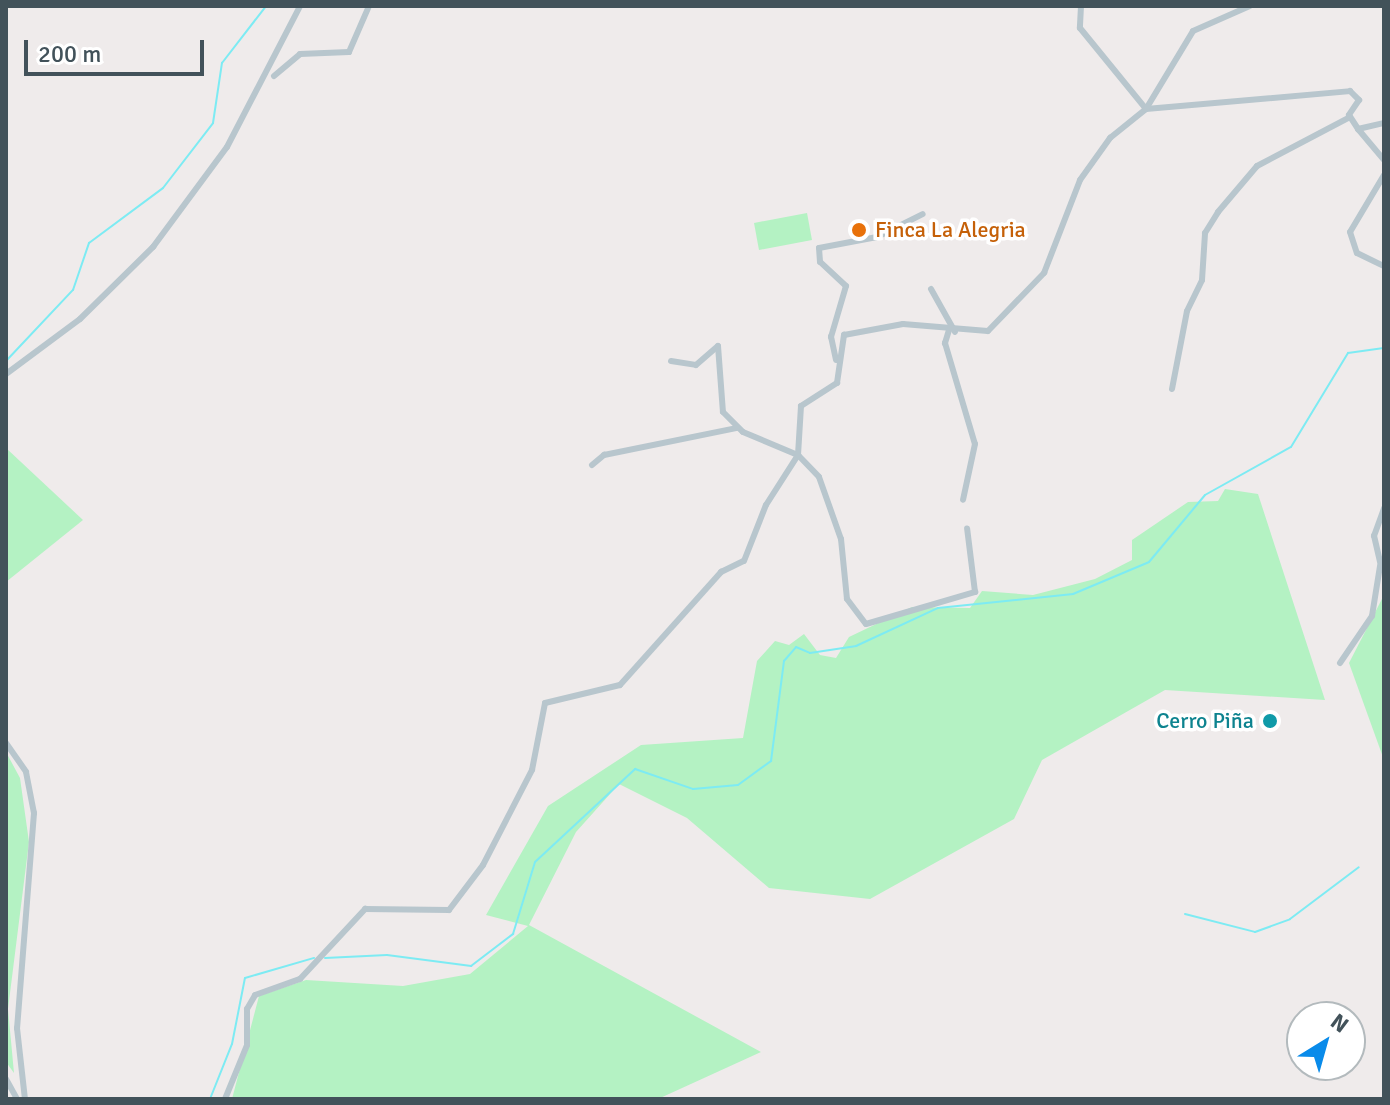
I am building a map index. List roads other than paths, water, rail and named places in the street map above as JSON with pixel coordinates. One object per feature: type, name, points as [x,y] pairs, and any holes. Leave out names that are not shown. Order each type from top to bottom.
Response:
[{"type":"street","points":[[6,374],[80,319],[153,247],[227,147],[300,6]]},
{"type":"street","points":[[274,76],[300,54],[349,52],[369,6]]},
{"type":"street","points":[[1081,6],[1080,28],[1146,109]]},
{"type":"street","points":[[837,363],[853,328],[988,331],[1044,273],[1080,180],[1110,138],[1146,109],[1193,31],[1250,6]]},
{"type":"street","points":[[1146,109],[1350,91],[1359,100],[1350,117],[1257,166],[1218,212],[1205,233],[1202,280],[1184,322],[1172,389]]},
{"type":"street","points":[[1350,117],[1384,160]]},
{"type":"street","points":[[1358,129],[1384,123]]},
{"type":"street","points":[[1384,175],[1350,232],[1357,253],[1384,266]]},
{"type":"street","points":[[225,1099],[247,1045],[247,1009],[255,995],[300,979],[365,909],[449,910],[483,865],[532,770],[545,703],[562,694],[605,694],[645,663],[721,572],[744,561],[766,505],[798,455],[795,417],[837,383],[837,363],[831,337],[846,286],[820,262],[819,248],[877,237],[923,214]]},
{"type":"street","points":[[931,289],[952,331]]},
{"type":"street","points":[[952,331],[945,343],[975,444],[963,500]]},
{"type":"street","points":[[671,361],[691,367],[721,349],[720,401],[737,428],[798,455],[819,477],[841,539],[847,599],[866,624],[975,592],[967,528]]},
{"type":"street","points":[[592,465],[604,455],[737,428]]},
{"type":"street","points":[[1340,663],[1372,616],[1382,566],[1374,536],[1384,508]]},
{"type":"street","points":[[6,743],[26,772],[34,813],[17,1028],[25,1099]]},
{"type":"street","points":[[6,1079],[17,1099]]},
{"type":"waterway","points":[[6,361],[73,290],[89,243],[163,188],[213,123],[222,63],[266,6]]},
{"type":"waterway","points":[[325,958],[387,955],[471,966],[513,934],[535,862],[635,769],[693,789],[738,785],[771,761],[784,661],[796,647],[810,653],[856,646],[938,608],[1073,594],[1149,562],[1205,495],[1291,447],[1348,353],[1384,348]]},
{"type":"waterway","points":[[1185,914],[1255,932],[1290,919],[1359,867]]},
{"type":"waterway","points":[[210,1099],[232,1044],[245,978],[314,958]]},
{"type":"place","name":"Finca La Alegria","points":[[859,230]]},
{"type":"place","name":"Cerro Piña","points":[[1270,721]]}]
